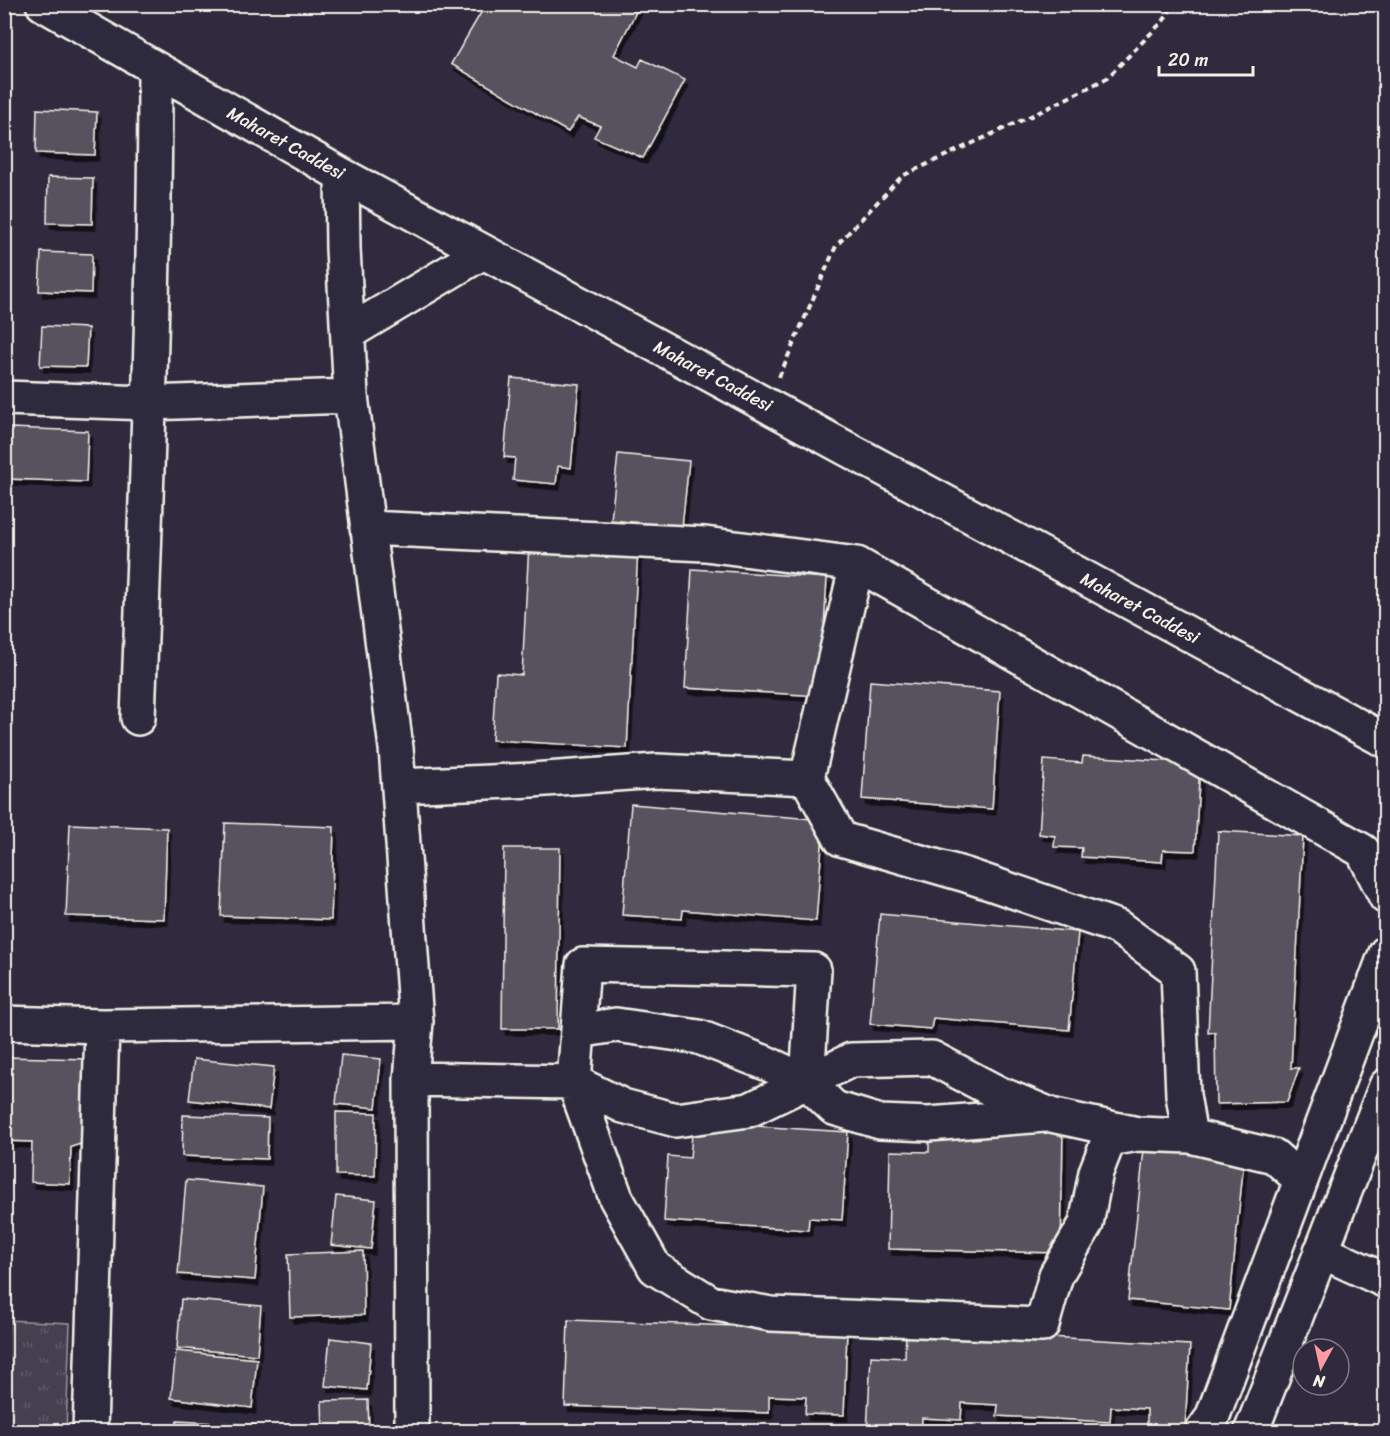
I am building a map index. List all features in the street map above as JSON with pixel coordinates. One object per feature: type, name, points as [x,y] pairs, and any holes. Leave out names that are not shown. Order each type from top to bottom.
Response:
[{"type":"street","name":"Maharet Caddesi","points":[[43,4],[342,175],[1386,741]]},
{"type":"street","points":[[138,718],[149,403],[155,69]]},
{"type":"street","points":[[342,175],[343,249],[351,396],[396,748],[416,1022],[411,1079],[412,1431]]},
{"type":"street","points":[[348,333],[483,252]]},
{"type":"street","points":[[4,398],[149,403],[351,396]]},
{"type":"street","points":[[367,528],[705,544],[857,564],[1363,851],[1386,897]]},
{"type":"street","points":[[857,564],[807,778],[841,839],[966,875],[1118,927],[1178,971],[1183,1095],[1190,1136]]},
{"type":"street","points":[[399,786],[657,771],[807,778]]},
{"type":"street","points":[[1202,1431],[1212,1418],[1386,953]]},
{"type":"street","points":[[807,1082],[814,970],[584,965],[574,1082],[616,1198],[655,1268],[711,1303],[771,1314],[1042,1324],[1056,1275],[1086,1224],[1096,1172],[1109,1138],[1137,1134],[1190,1136],[1274,1156],[1301,1180]]},
{"type":"street","points":[[4,1023],[102,1026],[416,1022]]},
{"type":"street","points":[[578,1031],[616,1025],[699,1037],[807,1082],[834,1108],[880,1122],[929,1124],[1051,1115]]},
{"type":"street","points":[[90,1431],[102,1026]]},
{"type":"street","points":[[411,1079],[574,1082],[624,1106],[676,1120],[749,1110],[851,1060],[932,1058],[998,1093],[1051,1115],[1137,1134]]},
{"type":"street","points":[[1251,1431],[1386,1086]]},
{"type":"street","points":[[1321,1251],[1386,1281]]},
{"type":"path","points":[[767,405],[836,246],[902,176],[1107,78],[1164,20],[1174,4]]},
{"type":"green space","points":[[5,1320],[70,1323],[66,1431],[5,1431]]},
{"type":"building","points":[[486,4],[640,4],[614,55],[638,67],[642,59],[685,80],[643,158],[594,137],[600,126],[578,117],[568,132],[451,64]]},
{"type":"building","points":[[37,109],[97,112],[95,155],[36,153]]},
{"type":"building","points":[[48,177],[93,178],[92,224],[47,223]]},
{"type":"building","points":[[41,252],[92,254],[91,293],[39,291]]},
{"type":"building","points":[[42,326],[88,328],[86,367],[40,366]]},
{"type":"building","points":[[511,378],[579,384],[571,468],[558,466],[556,484],[513,480],[515,458],[504,457]]},
{"type":"building","points":[[10,428],[88,431],[86,482],[8,479]]},
{"type":"building","points":[[618,454],[689,461],[682,527],[611,520]]},
{"type":"building","points":[[529,543],[638,550],[627,748],[492,740],[496,673],[522,675]]},
{"type":"building","points":[[692,569],[827,578],[820,696],[685,688]]},
{"type":"building","points":[[870,681],[1000,691],[992,809],[862,799]]},
{"type":"building","points":[[1083,756],[1200,763],[1195,851],[1163,850],[1162,862],[1081,857],[1082,848],[1054,847],[1055,836],[1039,834],[1044,760],[1082,763]]},
{"type":"building","points":[[631,804],[824,820],[816,921],[683,910],[682,919],[622,915]]},
{"type":"building","points":[[225,823],[334,827],[331,920],[221,916]]},
{"type":"building","points":[[70,824],[167,828],[164,919],[66,916]]},
{"type":"building","points":[[1218,831],[1303,836],[1291,1068],[1299,1068],[1287,1102],[1216,1104],[1215,1032],[1208,1033]]},
{"type":"building","points":[[504,848],[560,848],[558,1029],[502,1029]]},
{"type":"building","points":[[880,914],[1078,932],[1069,1030],[933,1018],[931,1029],[870,1024]]},
{"type":"building","points":[[341,1055],[381,1059],[376,1108],[336,1104]]},
{"type":"building","points":[[4,1057],[89,1059],[87,1142],[71,1147],[70,1184],[31,1182],[32,1142],[4,1141]]},
{"type":"building","points":[[194,1059],[274,1067],[269,1109],[189,1100]]},
{"type":"building","points":[[336,1112],[376,1113],[375,1176],[336,1175]]},
{"type":"building","points":[[183,1115],[268,1118],[267,1159],[182,1156]]},
{"type":"building","points":[[693,1122],[848,1132],[842,1220],[809,1218],[808,1230],[664,1221],[668,1156],[690,1158]]},
{"type":"building","points":[[929,1124],[1063,1127],[1061,1253],[888,1249],[890,1151],[929,1152]]},
{"type":"building","points":[[1144,1149],[1244,1160],[1229,1310],[1128,1300]]},
{"type":"building","points":[[186,1180],[263,1187],[255,1280],[178,1274]]},
{"type":"building","points":[[336,1196],[376,1200],[371,1249],[331,1245]]},
{"type":"building","points":[[363,1251],[364,1315],[290,1317],[288,1254]]},
{"type":"building","points":[[181,1299],[261,1306],[257,1355],[177,1348]]},
{"type":"building","points":[[568,1320],[847,1330],[844,1415],[805,1414],[806,1397],[769,1396],[769,1413],[565,1406]]},
{"type":"building","points":[[906,1329],[1190,1345],[1185,1427],[1147,1425],[1147,1409],[1111,1407],[1110,1422],[997,1416],[998,1405],[962,1403],[961,1420],[922,1418],[921,1432],[867,1432],[871,1356],[905,1358]]},
{"type":"building","points":[[330,1338],[371,1343],[367,1390],[325,1386]]},
{"type":"building","points":[[176,1351],[257,1359],[252,1408],[171,1398]]},
{"type":"building","points":[[368,1400],[369,1432],[323,1432],[322,1401]]},
{"type":"building","points":[[177,1421],[256,1425],[256,1432],[176,1432]]}]
